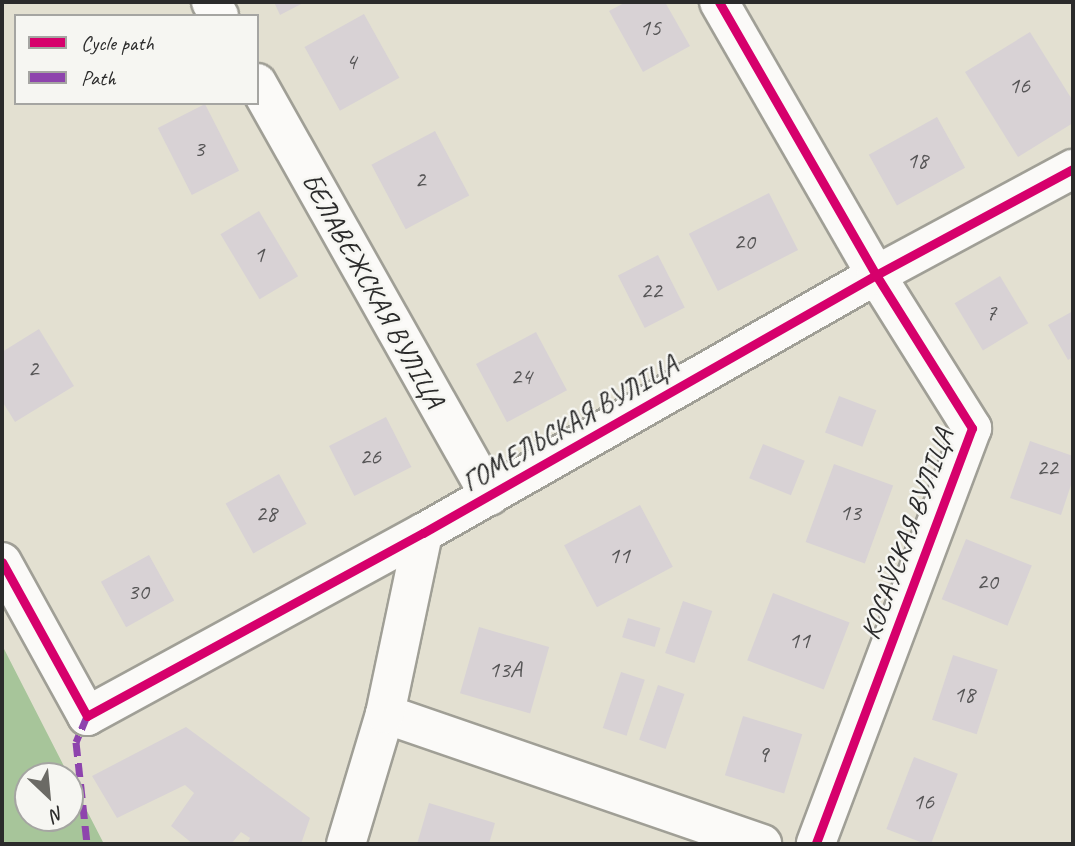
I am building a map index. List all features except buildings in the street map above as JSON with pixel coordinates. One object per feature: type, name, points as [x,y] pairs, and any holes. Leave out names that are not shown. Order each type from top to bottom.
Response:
[{"type":"street","name":"КОСАЎСКАЯ ВУЛІЦА","points":[[719,2],[876,275],[972,428],[816,844]]},
{"type":"street","name":"БЕЛАВЕЖСКАЯ ВУЛІЦА","points":[[259,87],[490,496]]},
{"type":"street","name":"ГОМЕЛЬСКАЯ ВУЛІЦА","points":[[2,562],[87,716],[490,496],[876,275],[1073,169]]},
{"type":"street","points":[[346,844],[385,714],[423,533]]},
{"type":"street","points":[[385,714],[762,844]]},
{"type":"green space","points":[[2,645],[62,762],[14,762],[14,832],[84,832],[84,805],[104,844],[2,844]]},
{"type":"marked path","points":[[87,716],[76,742],[87,844]]},
{"type":"cycle path","points":[[719,2],[876,275],[972,428],[816,844]]},
{"type":"cycle path","points":[[2,562],[87,716],[423,533],[876,275],[1073,169]]}]
